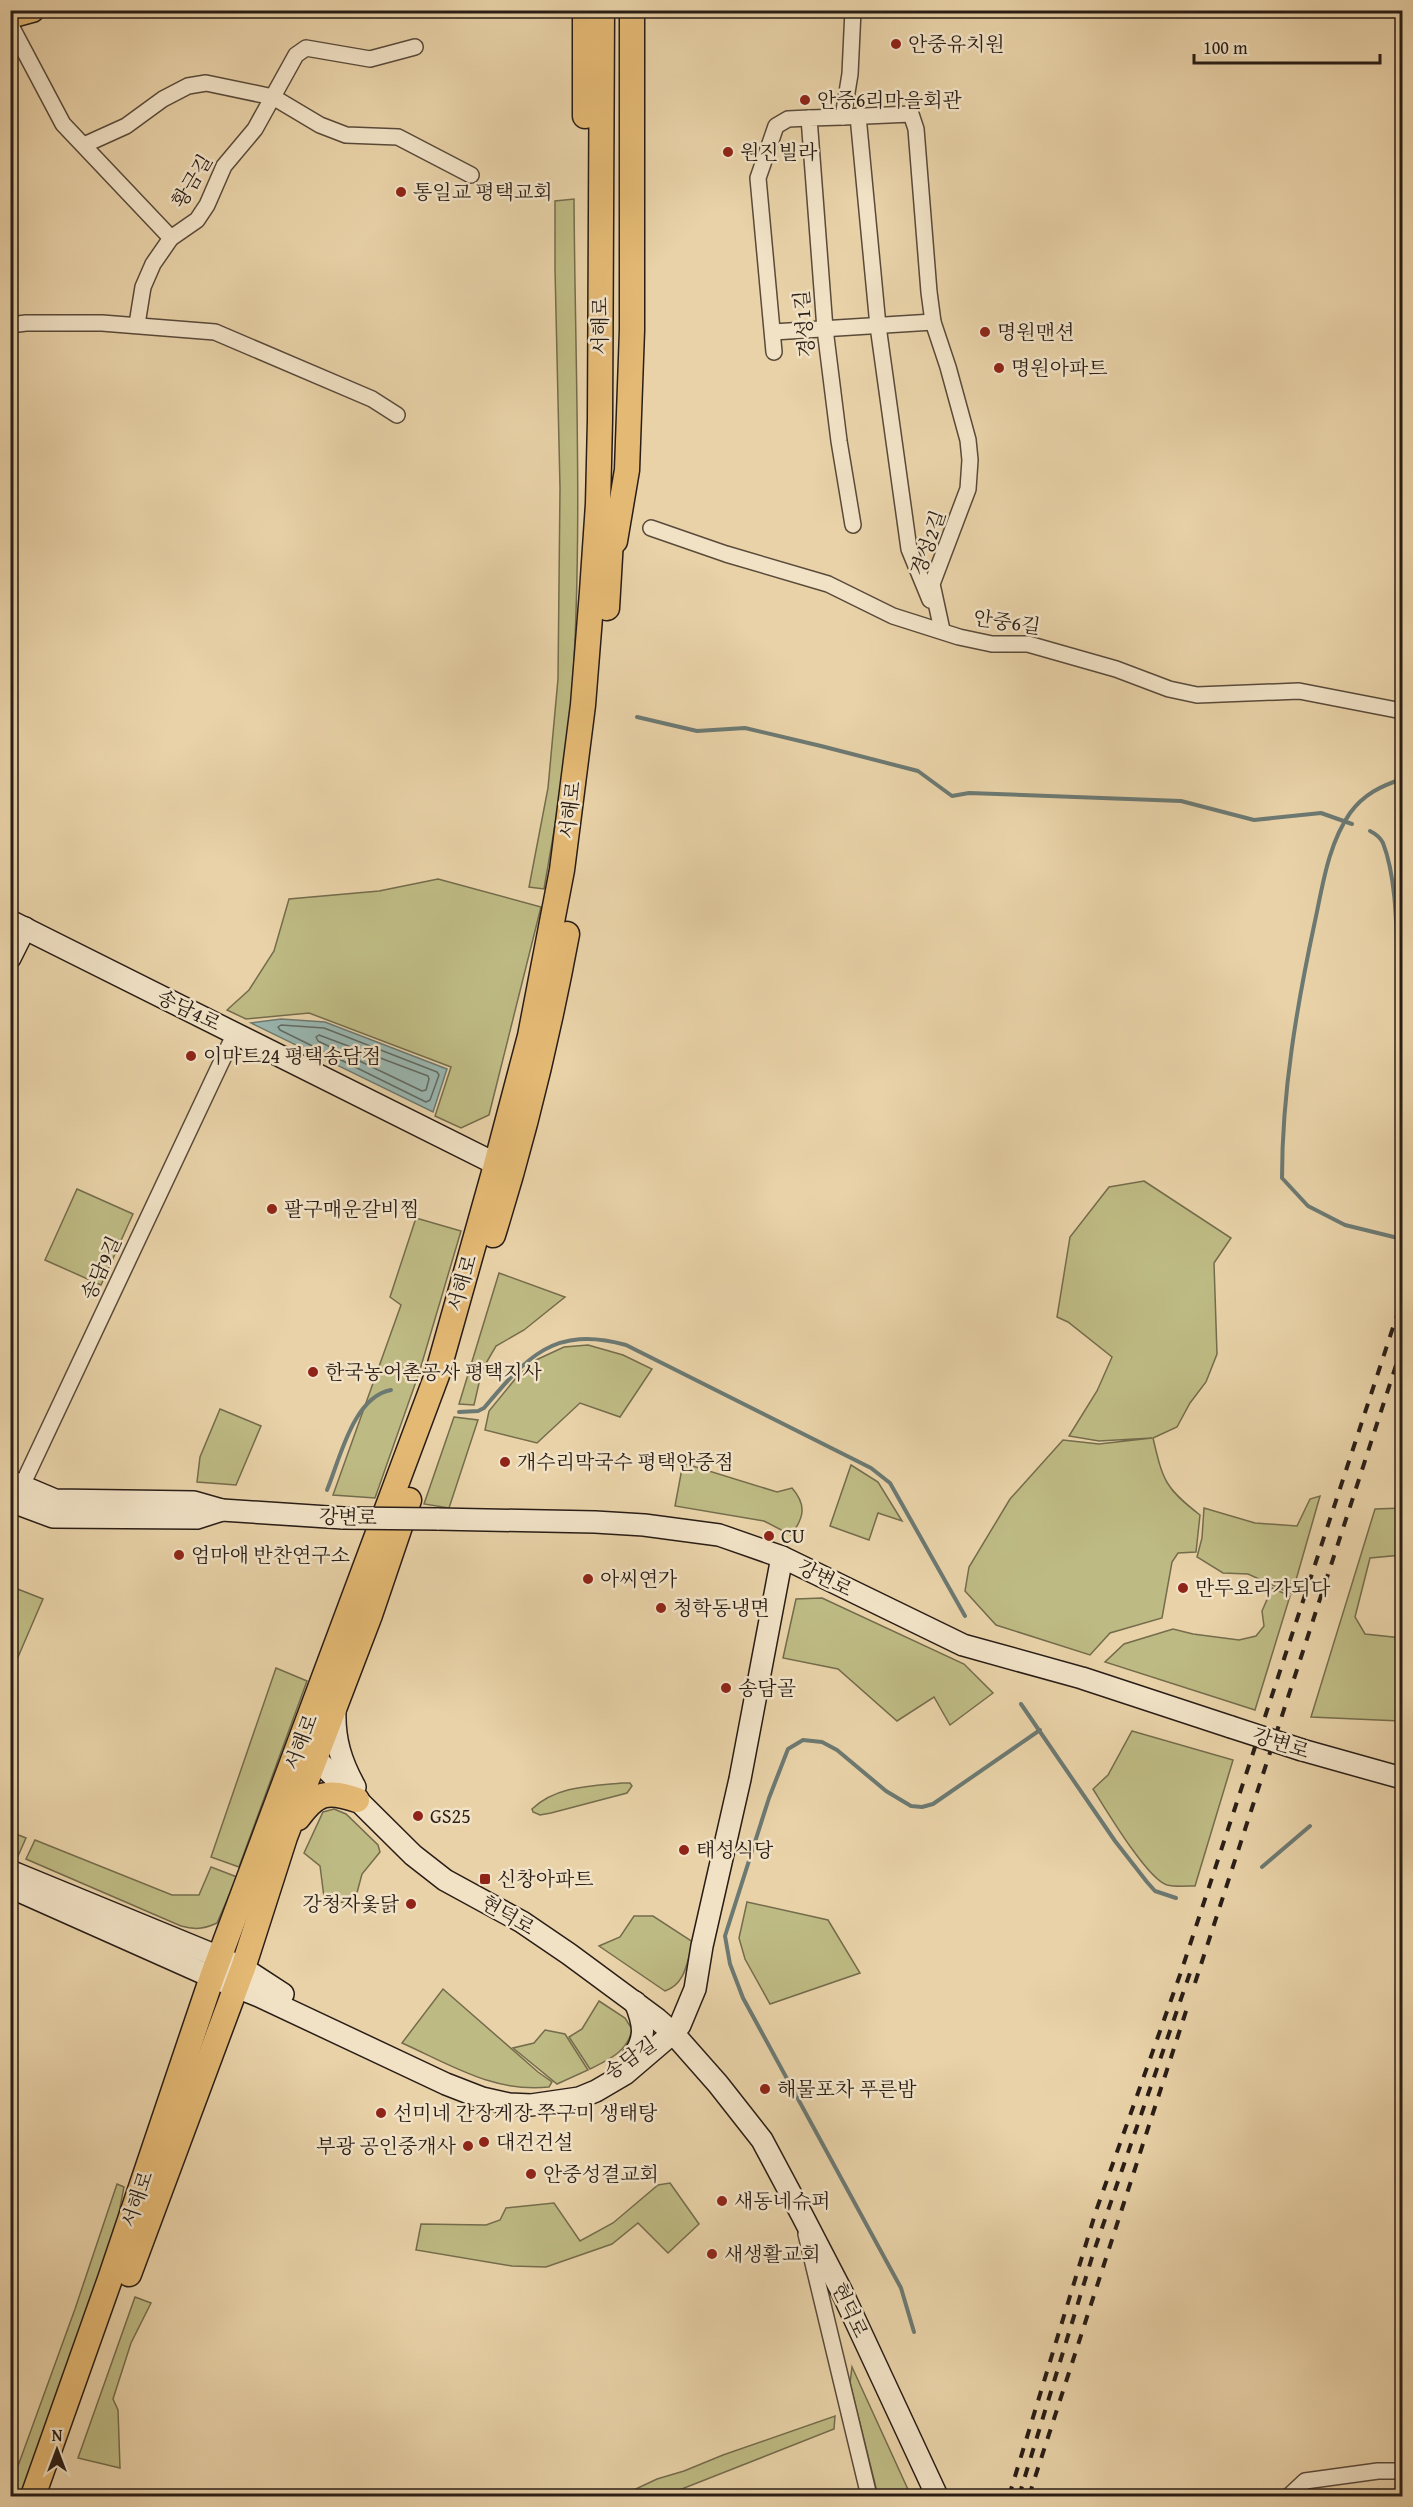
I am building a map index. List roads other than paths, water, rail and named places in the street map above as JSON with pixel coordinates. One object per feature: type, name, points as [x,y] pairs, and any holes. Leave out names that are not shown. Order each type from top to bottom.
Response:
[{"type":"main road","points":[[10,16],[32,10]]},
{"type":"main road","points":[[585,10],[586,430],[592,592]]},
{"type":"main road","name":"서해로","points":[[33,2496],[118,2256],[215,1967],[310,1746],[335,1708],[370,1615],[444,1391],[519,1152],[538,1073],[561,968],[578,864],[599,696],[612,561],[608,206],[602,10]]},
{"type":"main road","name":"서해로","points":[[50,2496],[105,2338],[239,1978],[285,1838],[310,1746],[436,1374],[530,1036],[562,870],[583,705],[592,592],[618,10]]},
{"type":"main road","points":[[612,561],[627,470],[632,342],[632,10]]},
{"type":"main road","points":[[10,958],[15,928]]},
{"type":"main road","name":"송담4로","points":[[15,928],[494,1170]]},
{"type":"main road","name":"강변로","points":[[14,1496],[53,1517],[197,1518],[222,1510],[343,1518],[595,1522],[653,1526],[719,1535],[782,1557],[963,1645],[1082,1678],[1302,1750],[1402,1778]]},
{"type":"main road","points":[[10,1870],[239,1978],[259,1996],[446,2084],[482,2098],[509,2104],[531,2105],[555,2103],[596,2091],[625,2073],[674,2026],[695,1989],[702,1946],[740,1779],[782,1557]]},
{"type":"main road","points":[[285,1838],[307,1806],[318,1796],[356,1793],[339,1755],[334,1727],[335,1708]]},
{"type":"main road","name":"현덕로","points":[[310,1746],[413,1855],[445,1880],[522,1922],[635,2002],[674,2026]]},
{"type":"main road","name":"현덕로","points":[[356,1793],[440,1863],[516,1911],[674,2026],[762,2140],[842,2292],[937,2496]]},
{"type":"main road","points":[[10,1887],[215,1967]]},
{"type":"main road","name":"송담길","points":[[239,1978],[264,1984],[340,2025],[483,2093],[514,2100],[534,2100],[580,2090],[632,2058],[674,2026]]},
{"type":"main road","points":[[632,2058],[639,2049],[644,2028],[635,2002]]},
{"type":"street","points":[[850,117],[853,10]]},
{"type":"street","name":"황금길","points":[[10,24],[63,124],[171,238],[197,220],[207,205],[224,166],[255,129],[296,55],[306,48],[370,59],[416,47]]},
{"type":"street","points":[[84,145],[126,126],[163,99],[188,86],[206,83],[273,97],[320,125],[345,135],[398,137],[471,175]]},
{"type":"street","name":"경성2길","points":[[911,114],[916,129],[933,322],[968,440],[970,460],[968,489],[932,584],[942,630],[909,549],[850,117],[911,114]]},
{"type":"street","name":"경성1길","points":[[773,332],[759,178],[776,126],[788,119],[850,117]]},
{"type":"street","name":"경성1길","points":[[809,118],[825,329],[839,441],[853,525]]},
{"type":"street","points":[[137,324],[143,287],[153,264],[171,238]]},
{"type":"street","points":[[774,352],[773,332],[933,322]]},
{"type":"street","points":[[10,325],[26,323],[137,324],[215,332],[340,384],[372,399],[397,415]]},
{"type":"street","name":"안중6길","points":[[651,528],[726,554],[828,584],[893,616],[992,644],[1028,644],[1116,669],[1169,690],[1197,695],[1299,691],[1402,711]]},
{"type":"street","name":"송담9길","points":[[14,1496],[233,1038]]},
{"type":"street","points":[[802,2215],[869,2496]]},
{"type":"street","points":[[1289,2496],[1305,2481],[1378,2471],[1402,2471]]},
{"type":"water","points":[[281,1019],[325,1022],[447,1069],[433,1112],[251,1023]]},
{"type":"waterway","points":[[637,717],[697,731],[745,728],[821,746],[918,771],[952,796],[969,793],[1181,801],[1254,820],[1321,813],[1352,824]]},
{"type":"waterway","points":[[1402,779],[1373,792],[1355,806],[1331,851],[1302,984],[1292,1049],[1285,1113],[1282,1178],[1308,1206],[1345,1225],[1402,1239]]},
{"type":"waterway","points":[[1370,831],[1383,843],[1392,878],[1399,993],[1402,997]]},
{"type":"waterway","points":[[459,1412],[478,1411],[484,1408],[529,1360],[561,1343],[579,1339],[626,1345],[871,1468],[890,1483],[965,1616]]},
{"type":"waterway","points":[[327,1490],[357,1417],[378,1395],[391,1390]]},
{"type":"waterway","points":[[1021,1704],[1115,1841],[1147,1882],[1155,1891],[1176,1898]]},
{"type":"waterway","points":[[914,2332],[901,2288],[743,1998],[730,1964],[725,1936],[769,1798],[788,1749],[803,1740],[822,1742],[837,1750],[886,1791],[911,1806],[922,1807],[933,1804],[1040,1730]]},
{"type":"waterway","points":[[1262,1867],[1310,1826]]},
{"type":"railway","points":[[1009,2496],[1096,2211],[1181,1972],[1402,1300]]},
{"type":"railway","points":[[1195,1983],[1402,1347]]},
{"type":"railway","points":[[1019,2496],[1093,2254],[1192,1967]]},
{"type":"railway","points":[[1029,2496],[1187,2008]]},
{"type":"place","name":"안중유치원","points":[[896,44]]},
{"type":"place","name":"안중6리마을회관","points":[[805,100]]},
{"type":"place","name":"원진빌라","points":[[728,152]]},
{"type":"place","name":"통일교 평택교회","points":[[401,192]]},
{"type":"place","name":"명원맨션","points":[[985,332]]},
{"type":"place","name":"명원아파트","points":[[999,368]]},
{"type":"place","name":"이마트24 평택송담점","points":[[191,1056]]},
{"type":"place","name":"팔구매운갈비찜","points":[[272,1209]]},
{"type":"place","name":"한국농어촌공사 평택지사","points":[[313,1372]]},
{"type":"place","name":"개수리막국수 평택안중점","points":[[505,1462]]},
{"type":"place","name":"CU","points":[[769,1536]]},
{"type":"place","name":"엄마애 반찬연구소","points":[[179,1555]]},
{"type":"place","name":"아씨연가","points":[[588,1579]]},
{"type":"place","name":"만두요리가되다","points":[[1183,1588]]},
{"type":"place","name":"청학동냉면","points":[[661,1608]]},
{"type":"place","name":"송담골","points":[[726,1688]]},
{"type":"place","name":"GS25","points":[[418,1816]]},
{"type":"place","name":"태성식당","points":[[684,1850]]},
{"type":"place","name":"신창아파트","points":[[485,1879]]},
{"type":"place","name":"강청자옻닭","points":[[411,1904]]},
{"type":"place","name":"해물포차 푸른밤","points":[[765,2089]]},
{"type":"place","name":"선미네 간장게장 쭈구미 생태탕","points":[[381,2113]]},
{"type":"place","name":"대건건설","points":[[484,2142]]},
{"type":"place","name":"부광 공인중개사","points":[[468,2146]]},
{"type":"place","name":"안중성결교회","points":[[531,2174]]},
{"type":"place","name":"새동네슈퍼","points":[[722,2201]]},
{"type":"place","name":"새생활교회","points":[[712,2254]]}]
